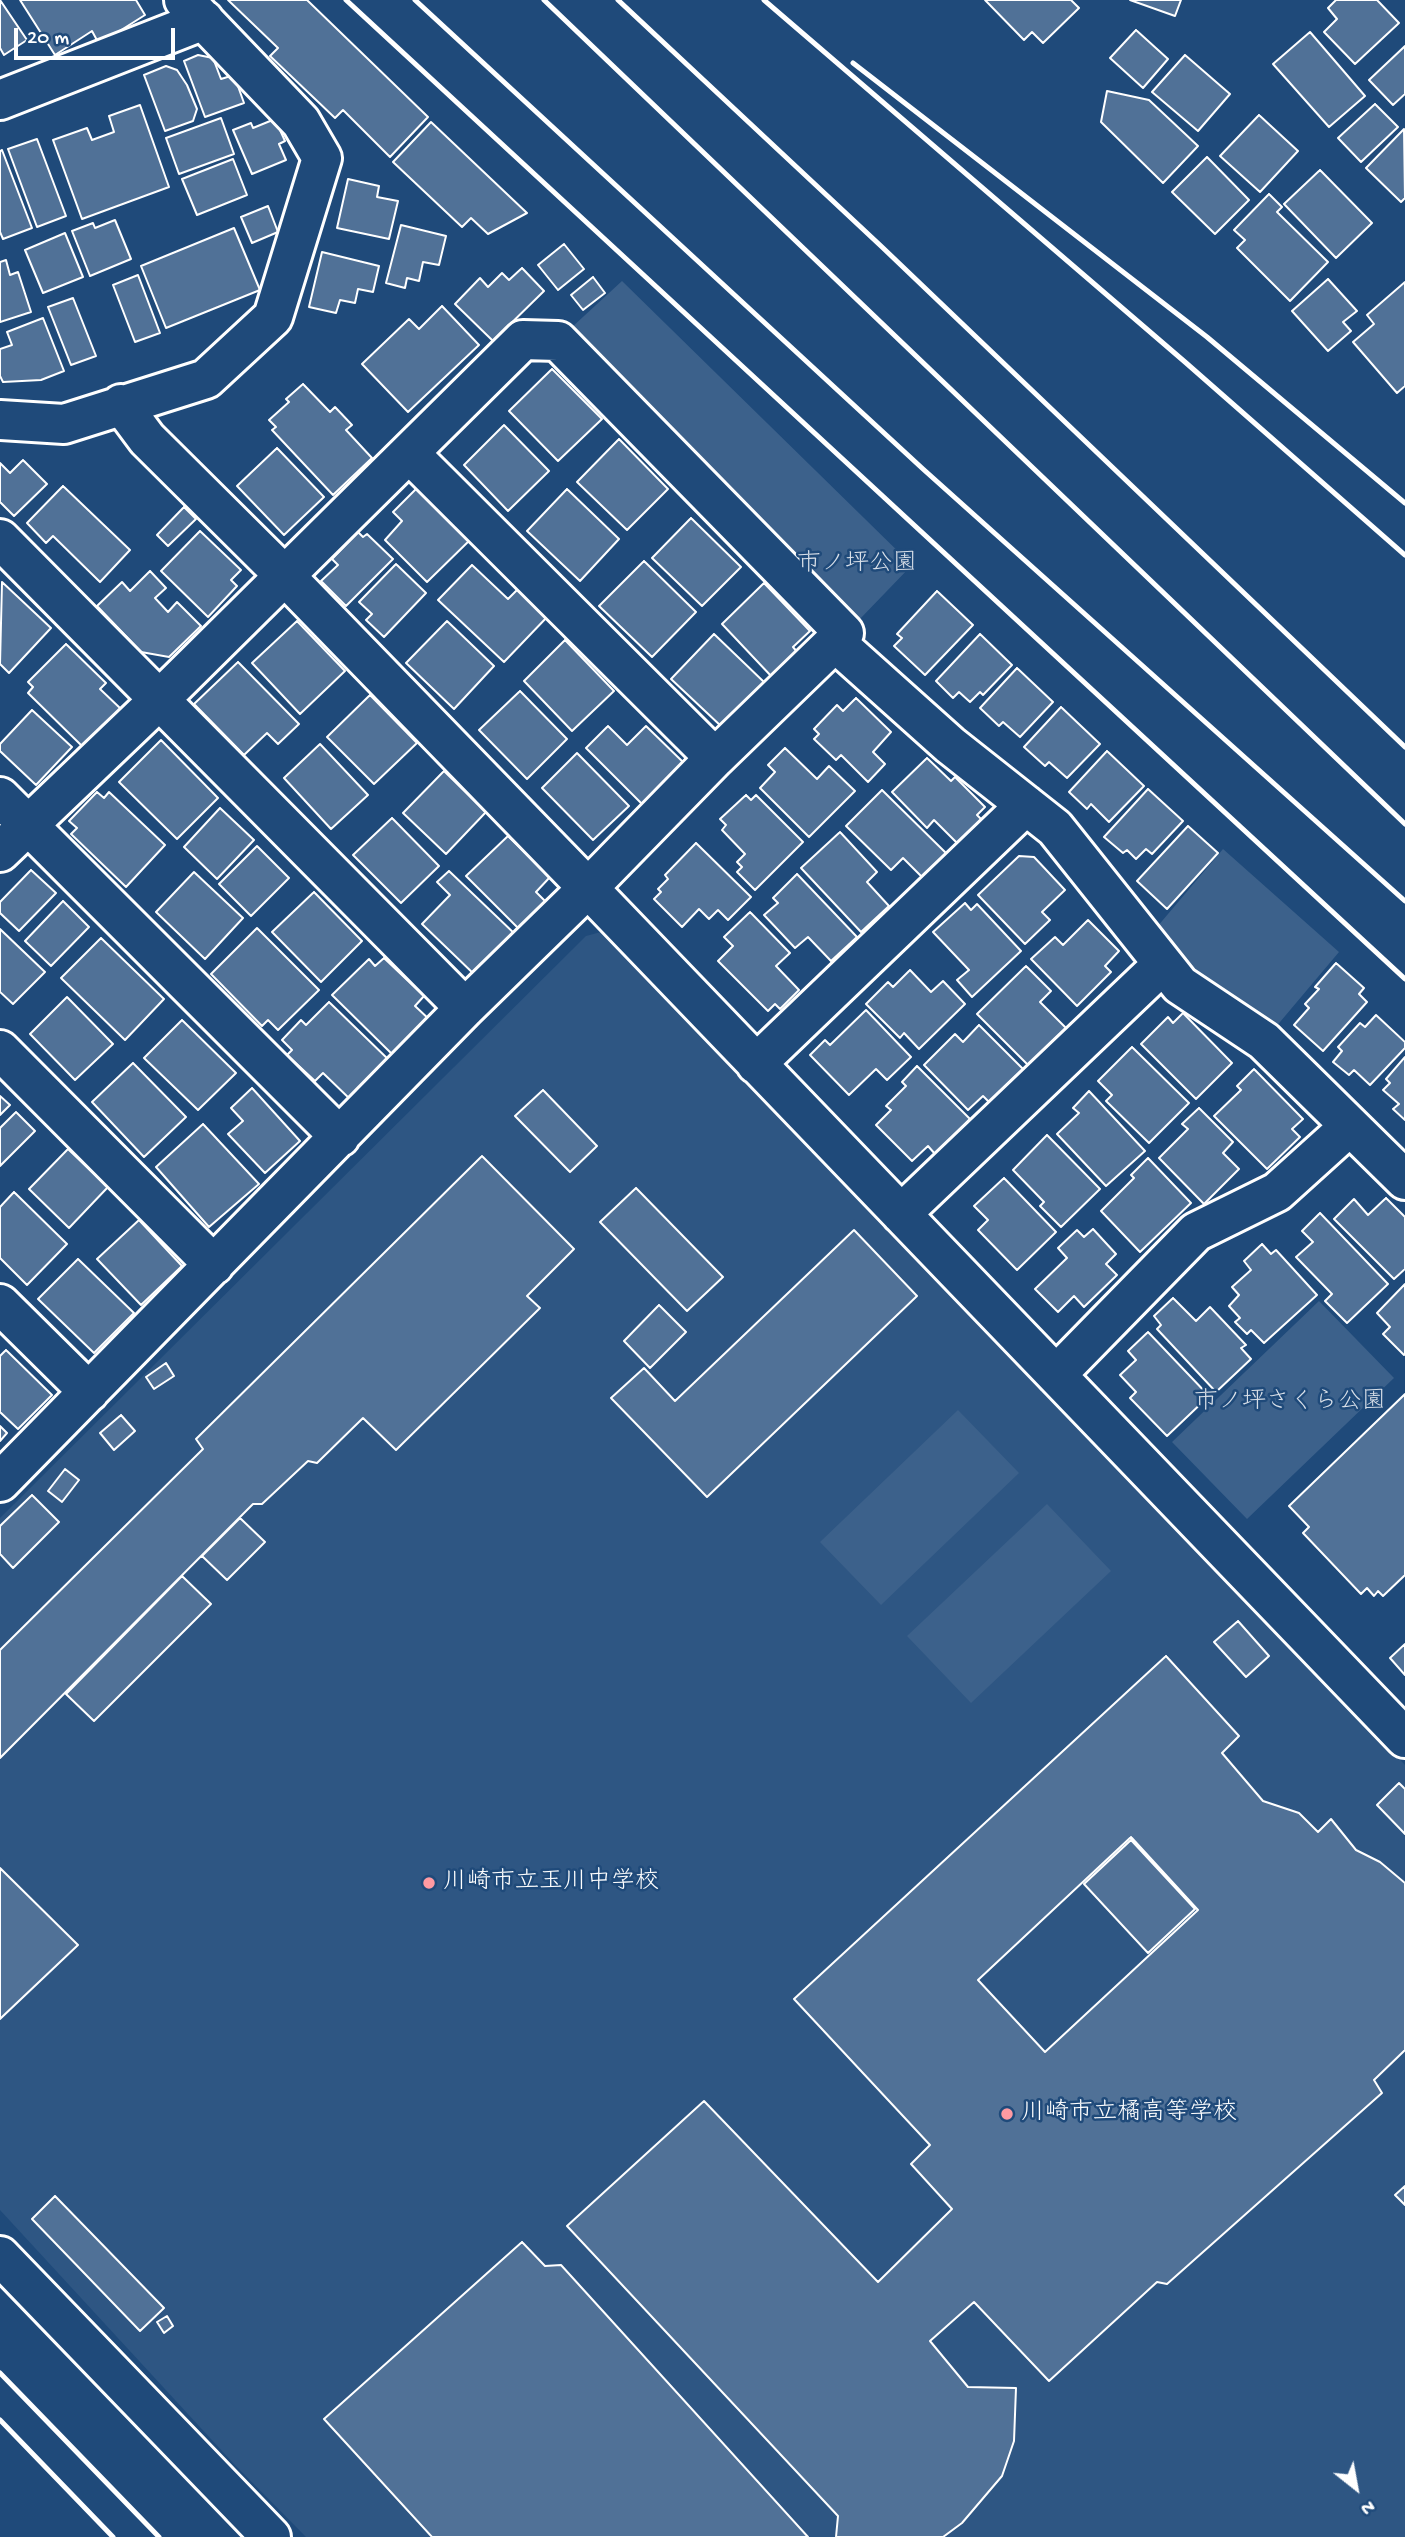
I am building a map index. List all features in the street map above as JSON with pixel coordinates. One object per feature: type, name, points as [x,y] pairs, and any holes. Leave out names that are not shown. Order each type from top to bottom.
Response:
[{"type":"street","points":[[0,100],[194,10],[301,122],[322,158],[273,317],[205,380],[121,404],[64,424],[0,420]]},
{"type":"street","points":[[0,852],[523,340],[558,341],[839,638],[950,745],[1055,828],[1180,985],[1264,1041],[1405,1180]]},
{"type":"street","points":[[121,404],[147,439],[284,575],[588,888],[1405,1738]]},
{"type":"street","points":[[409,453],[715,758]]},
{"type":"street","points":[[0,540],[465,1008]]},
{"type":"street","points":[[0,1482],[465,1008],[839,638]]},
{"type":"street","points":[[0,797],[340,1138]]},
{"type":"street","points":[[757,1064],[1026,805]]},
{"type":"street","points":[[901,1214],[1163,964]]},
{"type":"street","points":[[0,1050],[214,1265]]},
{"type":"street","points":[[1056,1375],[1196,1233],[1277,1192],[1350,1126]]},
{"type":"street","points":[[0,1304],[89,1392]]},
{"type":"street","points":[[0,2256],[271,2537]]},
{"type":"shaded area","points":[[612,929],[1405,1765],[1405,2537],[306,2537],[234,2464],[0,2210],[0,1518],[586,936]]},
{"type":"green space","name":"市ノ坪公園","points":[[622,281],[912,565],[858,621],[571,328]]},
{"type":"green space","points":[[1223,849],[1339,952],[1264,1041],[1180,985],[1157,927]]},
{"type":"green space","name":"市ノ坪さくら公園","points":[[1319,1301],[1394,1378],[1247,1519],[1172,1442]]},
{"type":"green space","points":[[958,1410],[1019,1473],[881,1605],[820,1542]]},
{"type":"green space","points":[[1047,1504],[1111,1571],[971,1703],[907,1636]]},
{"type":"building","points":[[0,0],[27,40],[4,55],[0,48]]},
{"type":"building","points":[[20,0],[136,0],[145,15],[99,44],[92,31],[55,55]]},
{"type":"building","points":[[228,0],[307,0],[428,117],[390,157],[343,110],[335,118],[270,56],[278,48]]},
{"type":"building","points":[[985,0],[1071,0],[1079,8],[1043,43],[1032,32],[1024,40]]},
{"type":"building","points":[[1130,0],[1181,0],[1175,16]]},
{"type":"building","points":[[1336,0],[1377,0],[1399,23],[1355,64],[1324,32],[1337,19],[1328,8]]},
{"type":"building","points":[[1136,30],[1168,59],[1143,88],[1110,58]]},
{"type":"building","points":[[1310,32],[1365,96],[1329,127],[1273,64]]},
{"type":"building","points":[[1405,46],[1405,94],[1393,105],[1369,80]]},
{"type":"building","points":[[198,55],[213,58],[221,79],[234,75],[244,103],[205,117],[184,61]]},
{"type":"building","points":[[1185,55],[1230,94],[1198,131],[1152,92]]},
{"type":"building","points":[[166,66],[177,70],[197,109],[193,121],[165,131],[144,75]]},
{"type":"building","points":[[1107,91],[1149,100],[1198,146],[1163,183],[1101,122]]},
{"type":"building","points":[[1375,104],[1398,127],[1361,162],[1338,138]]},
{"type":"building","points":[[140,105],[169,187],[82,219],[53,140],[87,128],[92,140],[114,132],[109,116]]},
{"type":"building","points":[[1259,115],[1298,151],[1260,192],[1220,156]]},
{"type":"building","points":[[221,118],[234,154],[179,174],[166,138]]},
{"type":"building","points":[[275,119],[285,141],[279,144],[286,160],[252,174],[233,130],[251,123],[253,128]]},
{"type":"building","points":[[431,122],[527,213],[488,234],[471,218],[462,227],[393,162]]},
{"type":"building","points":[[1404,129],[1405,198],[1401,202],[1366,168]]},
{"type":"building","points":[[37,139],[66,216],[37,227],[8,149]]},
{"type":"building","points":[[2,150],[32,228],[3,239],[0,232]]},
{"type":"building","points":[[1207,157],[1249,200],[1215,234],[1172,192]]},
{"type":"building","points":[[233,159],[247,195],[197,215],[182,179]]},
{"type":"building","points":[[1320,170],[1372,223],[1336,258],[1284,204]]},
{"type":"building","points":[[348,179],[379,186],[377,197],[398,201],[389,239],[337,228]]},
{"type":"building","points":[[1269,194],[1282,207],[1277,212],[1328,262],[1290,301],[1237,248],[1245,240],[1234,230]]},
{"type":"building","points":[[268,206],[278,232],[252,243],[241,217]]},
{"type":"building","points":[[115,220],[131,259],[90,276],[72,231],[93,223],[95,228]]},
{"type":"building","points":[[401,225],[446,236],[439,265],[423,262],[419,281],[407,278],[405,288],[386,283]]},
{"type":"building","points":[[234,228],[260,290],[166,328],[141,266]]},
{"type":"building","points":[[65,233],[83,277],[43,293],[25,250]]},
{"type":"building","points":[[564,244],[584,269],[558,290],[538,265]]},
{"type":"building","points":[[322,252],[379,266],[373,292],[358,289],[355,303],[340,300],[336,313],[309,307]]},
{"type":"building","points":[[6,260],[10,275],[18,272],[31,312],[0,322],[0,262]]},
{"type":"building","points":[[522,268],[544,291],[493,341],[455,304],[480,278],[488,287],[502,273],[509,280]]},
{"type":"building","points":[[138,275],[160,333],[135,342],[113,285]]},
{"type":"building","points":[[593,277],[605,293],[583,310],[571,295]]},
{"type":"building","points":[[1328,279],[1357,311],[1343,322],[1351,331],[1328,351],[1292,311]]},
{"type":"building","points":[[1405,282],[1405,386],[1397,393],[1353,342],[1374,324],[1367,315]]},
{"type":"building","points":[[73,298],[96,356],[71,365],[48,307]]},
{"type":"building","points":[[442,306],[479,345],[408,412],[362,364],[409,319],[419,329]]},
{"type":"building","points":[[43,318],[64,371],[41,380],[3,382],[0,376],[0,349],[12,345],[7,332]]},
{"type":"building","points":[[552,369],[602,419],[558,461],[509,411]]},
{"type":"building","points":[[303,384],[330,412],[335,407],[352,425],[346,430],[372,458],[333,495],[272,430],[276,427],[269,420],[289,402],[286,399]]},
{"type":"building","points":[[504,425],[549,471],[508,511],[464,465]]},
{"type":"building","points":[[619,439],[668,489],[627,530],[577,482]]},
{"type":"building","points":[[277,448],[324,497],[284,535],[237,486]]},
{"type":"building","points":[[23,460],[47,484],[14,516],[0,502],[0,463],[10,473]]},
{"type":"building","points":[[63,486],[130,550],[100,582],[53,536],[46,543],[27,523]]},
{"type":"building","points":[[419,486],[472,538],[427,582],[385,540],[402,521],[393,512]]},
{"type":"building","points":[[567,489],[619,539],[580,581],[527,531]]},
{"type":"building","points":[[184,507],[196,519],[168,546],[157,535]]},
{"type":"building","points":[[691,518],[741,567],[702,606],[652,558]]},
{"type":"building","points":[[200,531],[241,570],[231,580],[237,586],[208,617],[161,571]]},
{"type":"building","points":[[358,532],[363,537],[367,534],[393,559],[346,606],[321,581],[338,565],[332,559]]},
{"type":"building","points":[[644,561],[696,612],[652,657],[599,606]]},
{"type":"building","points":[[396,564],[426,593],[384,637],[366,620],[372,614],[359,602]]},
{"type":"building","points":[[472,565],[508,599],[520,587],[549,615],[504,662],[438,600]]},
{"type":"building","points":[[150,571],[166,588],[155,598],[168,612],[177,602],[201,626],[169,657],[141,652],[97,606],[122,582],[130,591]]},
{"type":"building","points":[[2,582],[51,628],[9,673],[0,664]]},
{"type":"building","points":[[764,583],[810,631],[793,647],[798,653],[772,677],[722,624]]},
{"type":"building","points":[[937,591],[973,625],[925,675],[894,646],[902,638],[897,634]]},
{"type":"building","points":[[297,621],[345,671],[300,714],[252,663]]},
{"type":"building","points":[[447,621],[494,666],[454,709],[406,663]]},
{"type":"building","points":[[714,634],[765,683],[722,727],[671,679]]},
{"type":"building","points":[[980,634],[1012,665],[983,695],[980,692],[970,702],[959,692],[953,698],[936,681]]},
{"type":"building","points":[[565,640],[614,691],[572,731],[524,681]]},
{"type":"building","points":[[66,644],[106,683],[100,689],[121,709],[83,747],[28,693],[33,687],[28,682]]},
{"type":"building","points":[[238,662],[299,724],[278,744],[267,733],[244,755],[194,704]]},
{"type":"building","points":[[1017,668],[1053,702],[1020,737],[1003,722],[999,726],[980,708]]},
{"type":"building","points":[[520,691],[567,739],[527,779],[479,730]]},
{"type":"building","points":[[370,695],[417,743],[374,784],[327,737]]},
{"type":"building","points":[[856,698],[891,732],[873,752],[885,764],[868,782],[841,755],[836,760],[814,739],[819,734],[814,729],[837,705],[843,711]]},
{"type":"building","points":[[1061,707],[1100,744],[1067,778],[1049,762],[1045,766],[1024,747]]},
{"type":"building","points":[[32,710],[72,747],[36,785],[0,751],[0,744]]},
{"type":"building","points":[[608,726],[627,745],[646,726],[685,764],[644,806],[586,748]]},
{"type":"building","points":[[161,740],[218,798],[177,839],[119,782]]},
{"type":"building","points":[[320,744],[368,795],[331,829],[284,778]]},
{"type":"building","points":[[785,748],[817,779],[829,766],[855,791],[809,837],[760,788],[775,772],[768,765]]},
{"type":"building","points":[[1107,751],[1144,786],[1109,822],[1091,804],[1087,809],[1069,792]]},
{"type":"building","points":[[577,753],[629,806],[593,840],[542,788]]},
{"type":"building","points":[[927,758],[951,781],[955,777],[985,807],[977,815],[983,821],[959,845],[934,820],[927,828],[892,792]]},
{"type":"building","points":[[444,771],[486,812],[446,854],[403,813]]},
{"type":"building","points":[[1148,789],[1183,821],[1152,854],[1146,849],[1136,859],[1127,850],[1123,853],[1104,837]]},
{"type":"building","points":[[882,790],[948,855],[924,879],[903,858],[891,870],[846,826]]},
{"type":"building","points":[[97,792],[104,798],[109,792],[165,845],[126,887],[71,834],[77,828],[69,821]]},
{"type":"building","points":[[746,795],[751,800],[756,795],[803,842],[755,890],[737,872],[742,867],[737,862],[745,854],[722,830],[726,825],[720,819]]},
{"type":"building","points":[[220,808],[254,840],[217,879],[184,847]]},
{"type":"building","points":[[392,818],[439,866],[401,903],[353,855]]},
{"type":"building","points":[[1188,826],[1218,853],[1167,909],[1137,881]]},
{"type":"building","points":[[840,832],[877,872],[867,882],[889,906],[861,932],[801,868]]},
{"type":"building","points":[[508,836],[550,877],[536,892],[546,902],[519,929],[466,876]]},
{"type":"building","points":[[696,843],[751,897],[728,920],[718,910],[709,919],[699,909],[682,927],[654,899],[661,892],[658,889],[668,879],[665,875]]},
{"type":"building","points":[[257,846],[289,878],[251,916],[219,884]]},
{"type":"building","points":[[1019,856],[1034,857],[1065,890],[1042,912],[1050,920],[1025,944],[978,895]]},
{"type":"building","points":[[31,870],[56,893],[19,931],[0,913],[0,902]]},
{"type":"building","points":[[449,871],[517,936],[477,977],[422,924],[450,895],[437,882]]},
{"type":"building","points":[[194,872],[243,918],[205,959],[156,912]]},
{"type":"building","points":[[797,874],[857,937],[831,961],[808,937],[795,948],[764,915],[778,903],[773,898]]},
{"type":"building","points":[[314,892],[362,941],[321,982],[272,932]]},
{"type":"building","points":[[63,901],[89,927],[51,966],[25,941]]},
{"type":"building","points":[[965,903],[971,910],[977,904],[1021,951],[972,997],[957,980],[969,970],[933,932]]},
{"type":"building","points":[[750,912],[790,953],[776,966],[799,990],[780,1009],[775,1004],[768,1011],[718,961],[733,946],[724,937]]},
{"type":"building","points":[[1088,920],[1119,951],[1105,966],[1111,972],[1077,1006],[1031,959],[1055,937],[1063,945]]},
{"type":"building","points":[[257,928],[319,990],[278,1030],[268,1020],[262,1026],[211,974]]},
{"type":"building","points":[[0,929],[45,972],[13,1004],[0,992]]},
{"type":"building","points":[[101,938],[164,999],[125,1040],[61,978]]},
{"type":"building","points":[[384,958],[424,996],[415,1006],[431,1021],[395,1057],[332,995],[369,959],[375,966]]},
{"type":"building","points":[[1336,963],[1364,988],[1359,994],[1367,1002],[1323,1051],[1294,1025],[1309,1008],[1305,1004],[1319,989],[1315,987]]},
{"type":"building","points":[[1026,966],[1051,991],[1040,1002],[1066,1028],[1028,1065],[977,1014]]},
{"type":"building","points":[[910,970],[931,992],[943,981],[965,1004],[919,1049],[904,1033],[900,1038],[866,1004],[888,982],[893,987]]},
{"type":"building","points":[[67,997],[113,1044],[75,1080],[30,1034]]},
{"type":"building","points":[[329,1002],[391,1062],[353,1102],[323,1073],[315,1081],[287,1055],[292,1050],[282,1040],[301,1020],[306,1025]]},
{"type":"building","points":[[866,1010],[911,1057],[887,1080],[876,1069],[849,1095],[810,1055],[825,1040],[830,1045]]},
{"type":"building","points":[[1183,1013],[1232,1063],[1196,1099],[1141,1044],[1168,1017],[1173,1023]]},
{"type":"building","points":[[1376,1015],[1405,1042],[1405,1048],[1370,1085],[1354,1070],[1349,1075],[1333,1062],[1342,1051],[1338,1047],[1360,1023],[1365,1027]]},
{"type":"building","points":[[182,1020],[236,1073],[198,1110],[144,1058]]},
{"type":"building","points":[[979,1025],[1023,1069],[989,1102],[983,1096],[968,1110],[924,1065],[955,1034],[963,1042]]},
{"type":"building","points":[[1132,1047],[1189,1103],[1149,1143],[1106,1101],[1112,1095],[1098,1081]]},
{"type":"building","points":[[1405,1057],[1405,1120],[1393,1109],[1399,1104],[1383,1090],[1390,1083],[1386,1079]]},
{"type":"building","points":[[133,1063],[186,1117],[144,1157],[92,1102]]},
{"type":"building","points":[[917,1066],[970,1119],[935,1154],[928,1146],[912,1161],[876,1125],[891,1110],[886,1106],[906,1086],[902,1082]]},
{"type":"building","points":[[1254,1069],[1303,1119],[1292,1129],[1300,1137],[1267,1169],[1214,1116],[1241,1090],[1237,1086]]},
{"type":"building","points":[[252,1088],[300,1141],[265,1173],[228,1134],[243,1121],[231,1108]]},
{"type":"building","points":[[543,1090],[597,1146],[570,1172],[515,1116]]},
{"type":"building","points":[[1089,1091],[1145,1151],[1106,1186],[1057,1134],[1079,1113],[1073,1108]]},
{"type":"building","points":[[0,1096],[10,1105],[0,1115]]},
{"type":"building","points":[[1199,1108],[1233,1142],[1223,1153],[1239,1169],[1204,1204],[1159,1158],[1188,1129],[1182,1124]]},
{"type":"building","points":[[16,1112],[35,1131],[0,1166],[0,1128]]},
{"type":"building","points":[[203,1124],[259,1184],[209,1227],[156,1167]]},
{"type":"building","points":[[1047,1135],[1100,1189],[1061,1227],[1040,1206],[1044,1202],[1013,1170]]},
{"type":"building","points":[[68,1149],[108,1187],[69,1228],[29,1189]]},
{"type":"building","points":[[482,1156],[574,1249],[527,1296],[540,1308],[396,1450],[363,1418],[317,1463],[308,1461],[262,1504],[253,1504],[0,1758],[0,1650],[203,1449],[196,1439]]},
{"type":"building","points":[[1148,1158],[1191,1203],[1140,1252],[1101,1211],[1134,1178],[1131,1175]]},
{"type":"building","points":[[1004,1178],[1056,1232],[1017,1270],[978,1230],[988,1220],[974,1206]]},
{"type":"building","points":[[636,1188],[723,1277],[687,1311],[600,1222]]},
{"type":"building","points":[[14,1192],[67,1244],[27,1285],[0,1258],[0,1207]]},
{"type":"building","points":[[1386,1198],[1405,1217],[1405,1269],[1394,1279],[1334,1219],[1354,1199],[1368,1215]]},
{"type":"building","points":[[1320,1213],[1388,1284],[1347,1323],[1325,1301],[1332,1294],[1296,1257],[1313,1242],[1302,1231]]},
{"type":"building","points":[[139,1220],[182,1266],[141,1305],[97,1259]]},
{"type":"building","points":[[1093,1229],[1116,1254],[1106,1264],[1117,1275],[1084,1307],[1074,1296],[1058,1312],[1035,1289],[1067,1258],[1058,1248],[1077,1230],[1084,1237]]},
{"type":"building","points":[[854,1230],[917,1296],[707,1497],[611,1398],[644,1368],[675,1401]]},
{"type":"building","points":[[1262,1244],[1271,1254],[1276,1250],[1317,1295],[1264,1343],[1251,1330],[1247,1334],[1235,1322],[1240,1318],[1229,1306],[1239,1295],[1232,1287],[1251,1270],[1244,1261]]},
{"type":"building","points":[[78,1259],[134,1313],[94,1353],[38,1299]]},
{"type":"building","points":[[1405,1284],[1404,1355],[1383,1334],[1390,1327],[1377,1313]]},
{"type":"building","points":[[1173,1298],[1196,1321],[1210,1307],[1246,1345],[1241,1348],[1251,1359],[1216,1392],[1157,1329],[1161,1325],[1154,1316]]},
{"type":"building","points":[[659,1305],[686,1332],[650,1368],[624,1341]]},
{"type":"building","points":[[1148,1332],[1209,1396],[1167,1436],[1130,1398],[1136,1392],[1120,1375],[1136,1360],[1128,1351]]},
{"type":"building","points":[[6,1350],[52,1395],[18,1429],[0,1412],[0,1356]]},
{"type":"building","points":[[166,1363],[174,1376],[154,1389],[146,1377]]},
{"type":"building","points":[[1405,1394],[1405,1575],[1383,1596],[1378,1591],[1374,1596],[1367,1588],[1361,1594],[1303,1533],[1309,1527],[1289,1506]]},
{"type":"building","points":[[121,1415],[135,1431],[114,1450],[100,1433]]},
{"type":"building","points":[[0,1426],[7,1433],[0,1441]]},
{"type":"building","points":[[65,1469],[79,1480],[62,1502],[48,1491]]},
{"type":"building","points":[[32,1495],[59,1522],[13,1568],[0,1554],[0,1526]]},
{"type":"building","points":[[240,1518],[265,1542],[227,1580],[202,1556]]},
{"type":"building","points":[[182,1576],[211,1604],[94,1721],[66,1694]]},
{"type":"building","points":[[1238,1621],[1269,1656],[1246,1677],[1214,1642]]},
{"type":"building","points":[[1405,1644],[1405,1675],[1390,1658]]},
{"type":"building","points":[[1166,1656],[1239,1736],[1222,1753],[1263,1801],[1299,1813],[1318,1832],[1331,1819],[1356,1850],[1380,1862],[1405,1883],[1405,2050],[1374,2080],[1382,2093],[1167,2284],[1157,2282],[1049,2381],[974,2302],[930,2341],[968,2387],[1016,2388],[1014,2441],[1002,2476],[962,2523],[943,2537],[836,2537],[838,2516],[567,2226],[704,2101],[878,2282],[952,2209],[911,2164],[930,2145],[794,1999]],"holes":[[[1131,1837],[1198,1910],[1045,2052],[978,1980]]]},
{"type":"building","points":[[1399,1783],[1405,1789],[1405,1834],[1377,1805]]},
{"type":"building","points":[[1131,1840],[1195,1909],[1148,1953],[1084,1884]]},
{"type":"building","points":[[0,1868],[78,1945],[0,2019]]},
{"type":"building","points":[[1405,2186],[1405,2205],[1395,2195]]},
{"type":"building","points":[[55,2196],[164,2308],[140,2331],[32,2219]]},
{"type":"building","points":[[522,2242],[545,2266],[561,2265],[808,2537],[432,2537],[324,2419]]},
{"type":"building","points":[[167,2316],[173,2326],[164,2333],[157,2322]]},
{"type":"railway","points":[[346,0],[1405,979]]},
{"type":"railway","points":[[415,0],[923,469],[1405,901]]},
{"type":"railway","points":[[544,0],[1405,824]]},
{"type":"railway","points":[[618,0],[882,247],[1405,747]]},
{"type":"railway","points":[[764,0],[1405,555]]},
{"type":"railway","points":[[853,63],[1207,337],[1405,503]]},
{"type":"railway","points":[[0,2373],[159,2537]]},
{"type":"railway","points":[[0,2420],[113,2537]]},
{"type":"place","name":"川崎市立玉川中学校","points":[[429,1883]]},
{"type":"place","name":"川崎市立橘高等学校","points":[[1007,2114]]}]
